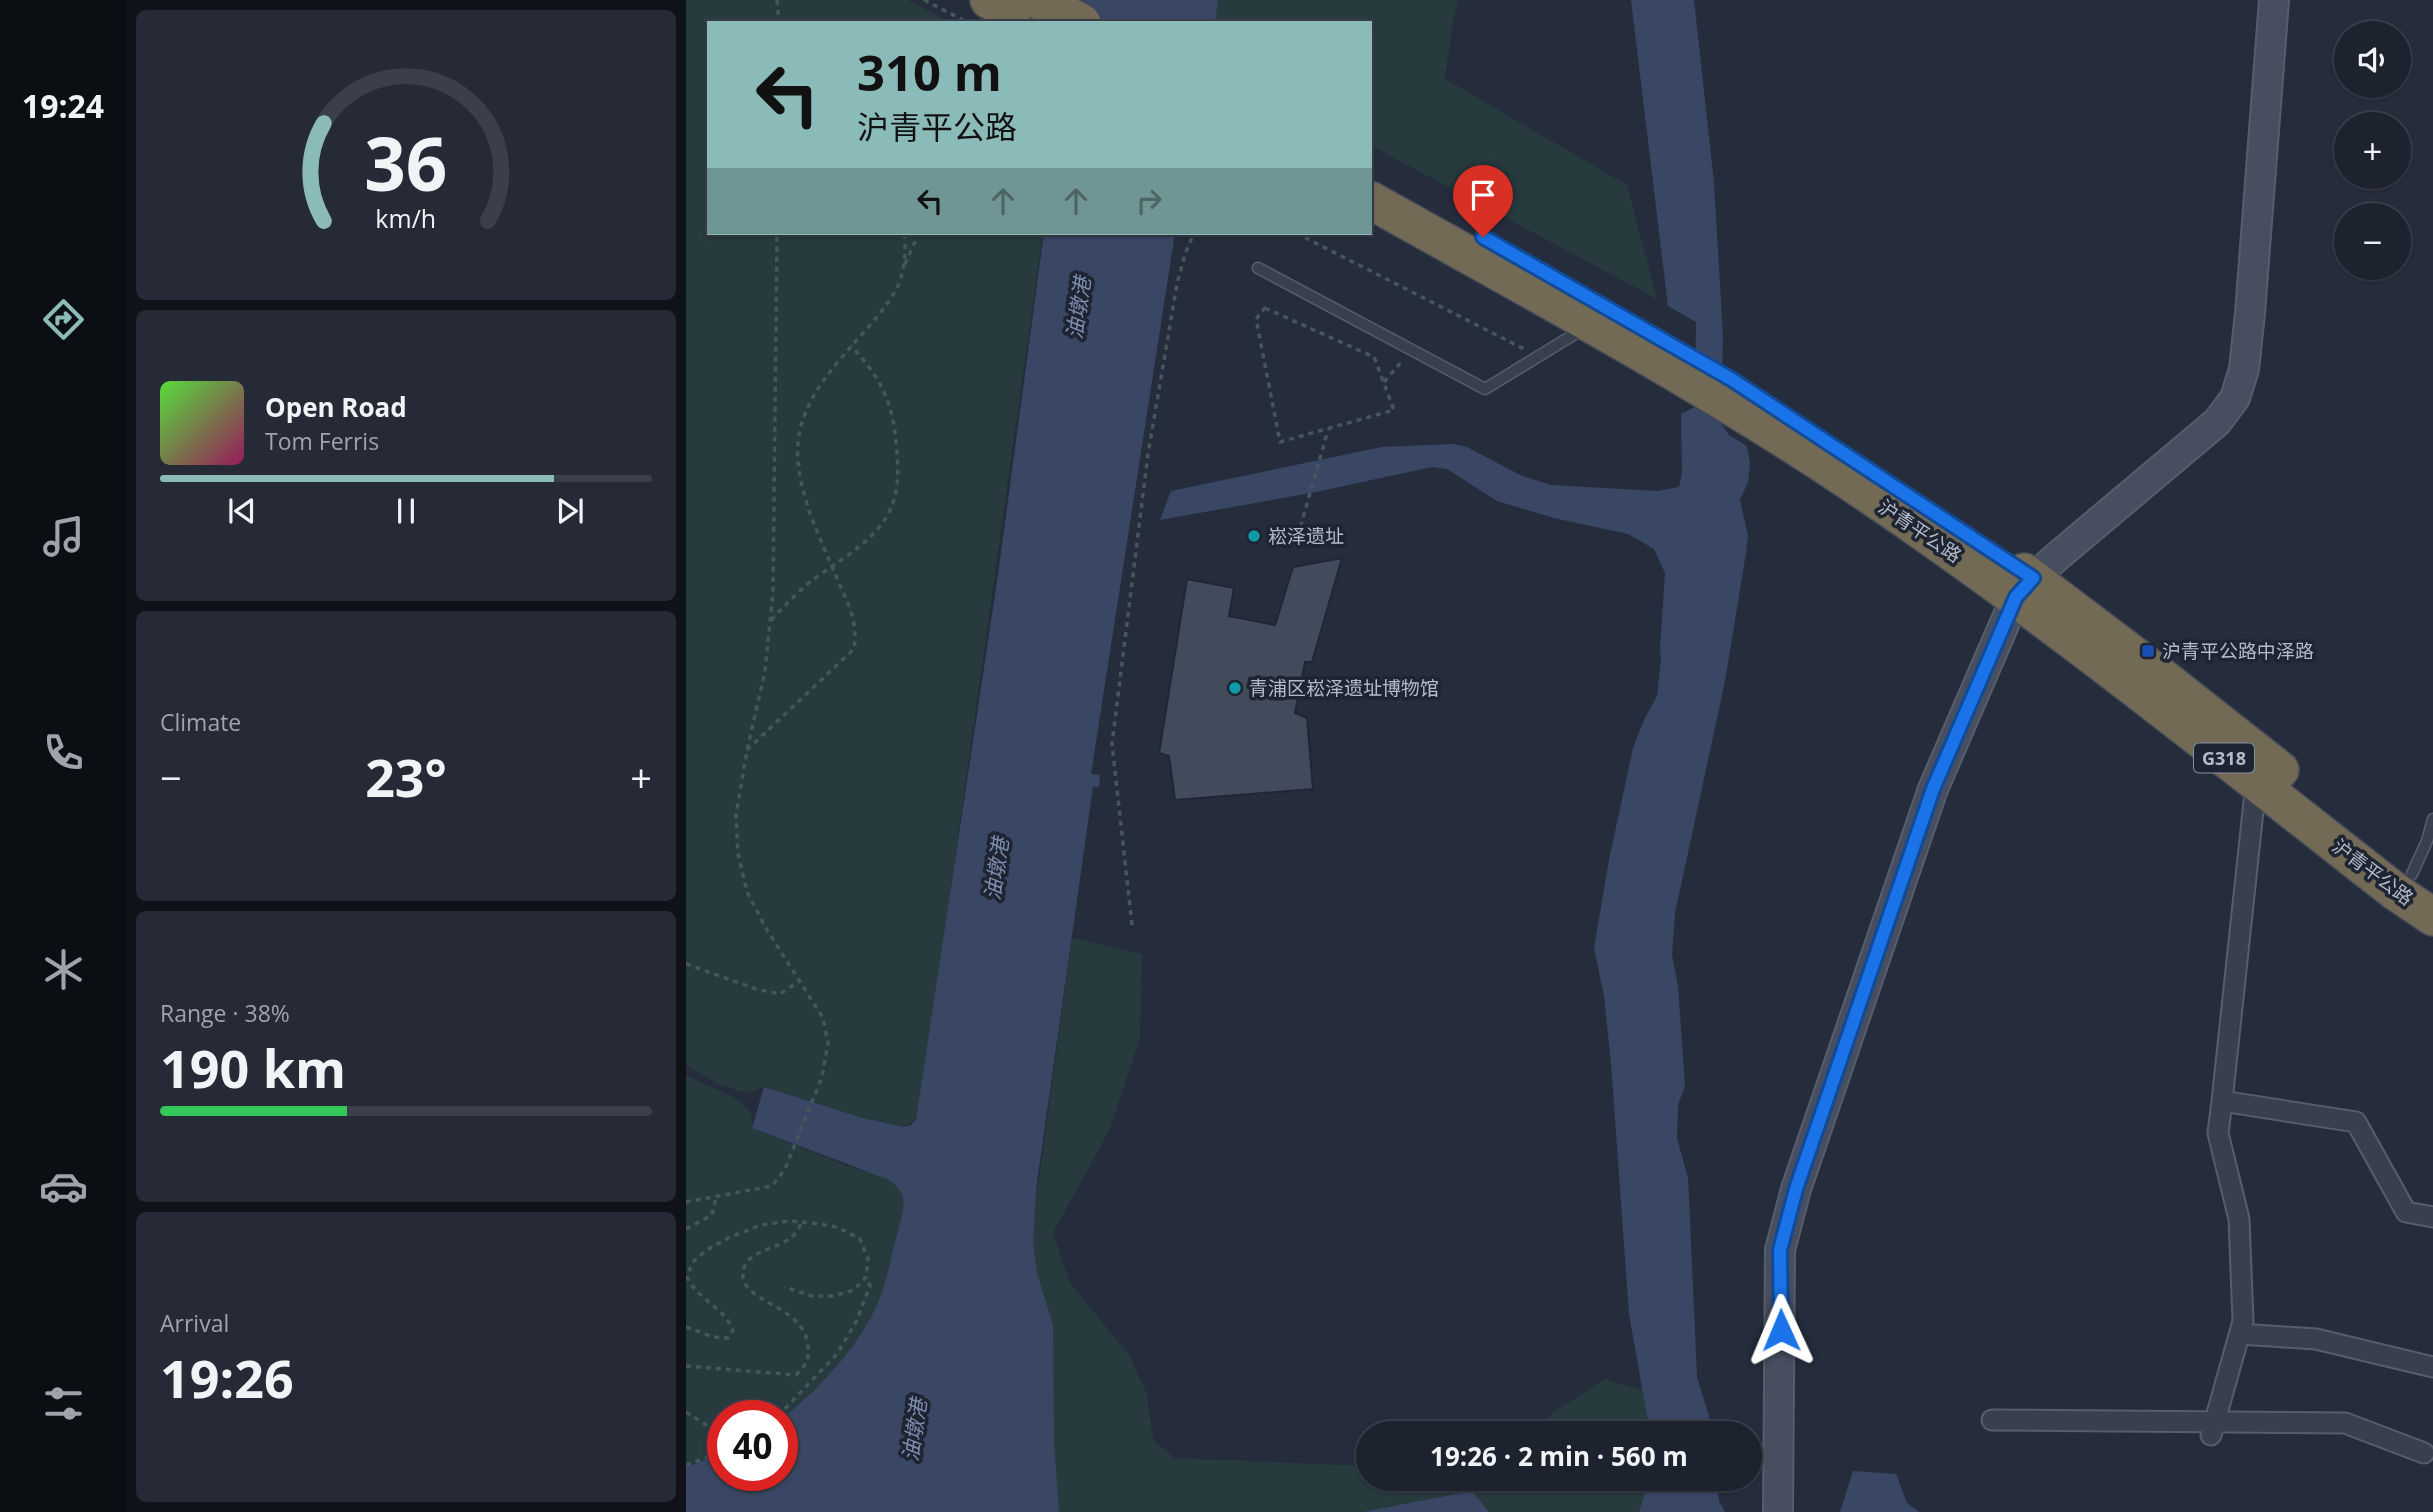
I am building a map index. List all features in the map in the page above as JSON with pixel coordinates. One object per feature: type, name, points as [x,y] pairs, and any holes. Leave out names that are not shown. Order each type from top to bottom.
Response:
[{"type":"highway","points":[[989,0],[1028,21]]},
{"type":"highway","points":[[1038,0],[1078,21]]},
{"type":"highway","name":"沪青平公路","points":[[1372,175],[1732,393],[2025,588],[2140,659],[2423,881]]},
{"type":"highway","name":"沪青平公路","points":[[1372,201],[1590,325],[1690,368]]},
{"type":"highway","name":"沪青平公路","points":[[2025,588],[2256,783],[2433,917]]},
{"type":"street","points":[[1778,1512],[1780,1250],[1796,1189],[1933,789],[2025,588],[2217,422],[2235,398],[2244,369],[2250,313],[2274,0]]},
{"type":"street","points":[[2213,1429],[2243,1321],[2239,1219],[2218,1133],[2256,783]]},
{"type":"street","points":[[2222,1101],[2356,1122],[2406,1212],[2433,1217]]},
{"type":"street","points":[[2239,1334],[2316,1339],[2433,1367]]},
{"type":"street","points":[[1993,1420],[2213,1429],[2345,1423],[2424,1453]]},
{"type":"lane","points":[[1258,268],[1485,389],[1590,325]]},
{"type":"lane","points":[[2423,881],[2427,841],[2433,819]]},
{"type":"path","points":[[777,0],[779,21]]},
{"type":"path","points":[[924,0],[965,21]]},
{"type":"path","points":[[686,1202],[772,1186],[785,1169],[822,1077],[828,1043],[823,1018],[767,930],[747,892],[738,853],[736,815],[765,671],[773,592],[777,235]]},
{"type":"path","points":[[904,235],[904,266]]},
{"type":"path","points":[[747,750],[854,649],[857,630],[852,612],[803,491],[797,454],[800,429],[811,402],[830,372],[895,293],[918,235]]},
{"type":"path","points":[[1132,925],[1112,744],[1150,441],[1179,276],[1193,235]]},
{"type":"path","points":[[1300,235],[1538,357]]},
{"type":"path","points":[[1265,307],[1374,357],[1384,382],[1394,410],[1280,442],[1256,319],[1265,307]]},
{"type":"path","points":[[770,621],[810,583],[858,548],[881,524],[892,506],[897,483],[894,420],[886,395],[873,369],[851,346]]},
{"type":"path","points":[[1384,382],[1413,350]]},
{"type":"path","points":[[1295,546],[1328,430]]},
{"type":"path","points":[[686,964],[756,989],[780,994],[801,980]]},
{"type":"path","points":[[686,1230],[712,1214],[716,1197]]},
{"type":"path","points":[[686,1366],[796,1375],[806,1365],[809,1352],[807,1334],[800,1323],[747,1289],[742,1275],[745,1264],[757,1254],[793,1237],[802,1222]]},
{"type":"path","points":[[686,1327],[713,1337],[728,1338],[733,1330],[729,1321],[693,1290],[687,1277],[692,1263],[705,1251],[728,1238],[761,1225],[802,1222],[837,1227],[860,1239],[868,1259],[866,1277],[870,1286],[856,1322],[837,1354],[793,1400]]},
{"type":"path","points":[[784,1287],[812,1296],[833,1296],[854,1290],[866,1277]]},
{"type":"path","points":[[686,1412],[708,1426],[710,1440],[706,1458],[686,1465]]},
{"type":"green space","points":[[686,0],[908,0],[948,21],[707,21],[707,235],[1043,235],[919,1112],[916,1120],[903,1127],[863,1118],[764,1087],[747,1093],[720,1085],[686,1065]]},
{"type":"green space","points":[[1102,0],[1458,0],[1445,79],[1627,185],[1657,299],[1372,146],[1372,21],[1140,21]]},
{"type":"green space","points":[[1072,938],[1142,954],[1140,1038],[1110,1129],[1053,1233],[1070,1283],[1129,1355],[1147,1394],[1153,1439],[1174,1458],[1356,1466],[1356,1491],[1472,1491],[1362,1512],[686,1512],[686,1075],[739,1100],[751,1112],[752,1128],[850,1167],[1034,1216]]},
{"type":"green space","points":[[1606,1379],[1643,1391],[1648,1421],[1544,1421]]},
{"type":"green space","points":[[1472,1491],[1645,1491],[1639,1512],[1489,1512]]},
{"type":"water","points":[[1076,0],[1218,0],[1215,21],[1073,21]]},
{"type":"water","points":[[1631,0],[1694,0],[1714,183],[1723,336],[1721,423],[1729,435],[1747,446],[1750,464],[1748,482],[1740,500],[1748,536],[1746,553],[1725,681],[1675,913],[1672,955],[1678,986],[1685,1086],[1678,1105],[1677,1138],[1688,1178],[1697,1377],[1710,1421],[1648,1421],[1629,1314],[1611,1063],[1604,996],[1594,948],[1609,860],[1633,748],[1657,696],[1665,573],[1654,549],[1628,534],[1554,518],[1497,501],[1447,469],[1432,467],[1316,492],[1160,520],[1171,491],[1382,447],[1453,444],[1467,447],[1522,476],[1551,485],[1657,491],[1679,487],[1682,473],[1681,414],[1695,407],[1696,322],[1668,306]]},
{"type":"water","name":"油墩港","points":[[1044,235],[1175,235],[1091,774],[1100,775],[1099,787],[1093,787],[1037,1182],[1033,1242],[1037,1273],[1053,1325],[1054,1443],[1059,1512],[686,1512],[686,1467],[707,1460],[707,1491],[798,1491],[798,1405],[851,1349],[872,1316],[885,1282],[903,1210],[900,1191],[887,1179],[752,1128],[764,1087],[863,1118],[903,1127],[916,1120],[998,575]]},
{"type":"water","points":[[1853,1471],[1896,1474],[1907,1503],[1919,1512],[1840,1512]]},
{"type":"water","points":[[1472,1491],[1489,1512],[1362,1512]]},
{"type":"water","points":[[1645,1491],[1718,1491],[1719,1501],[1725,1512],[1639,1512]]},
{"type":"building","name":"青浦区崧泽遗址博物馆","points":[[1342,558],[1312,662],[1305,662],[1295,713],[1307,718],[1313,789],[1175,800],[1169,756],[1159,753],[1187,579],[1234,588],[1229,616],[1275,625],[1293,567]]},
{"type":"place","name":"崧泽遗址","points":[[1254,536]]},
{"type":"place","name":"沪青平公路中泽路","points":[[2148,651]]},
{"type":"place","name":"青浦区崧泽遗址博物馆","points":[[1235,688]]},
{"type":"route","points":[[1483,237],[1731,379],[2033,578],[2016,597],[1933,789],[1796,1189],[1780,1250],[1781,1330]]}]
